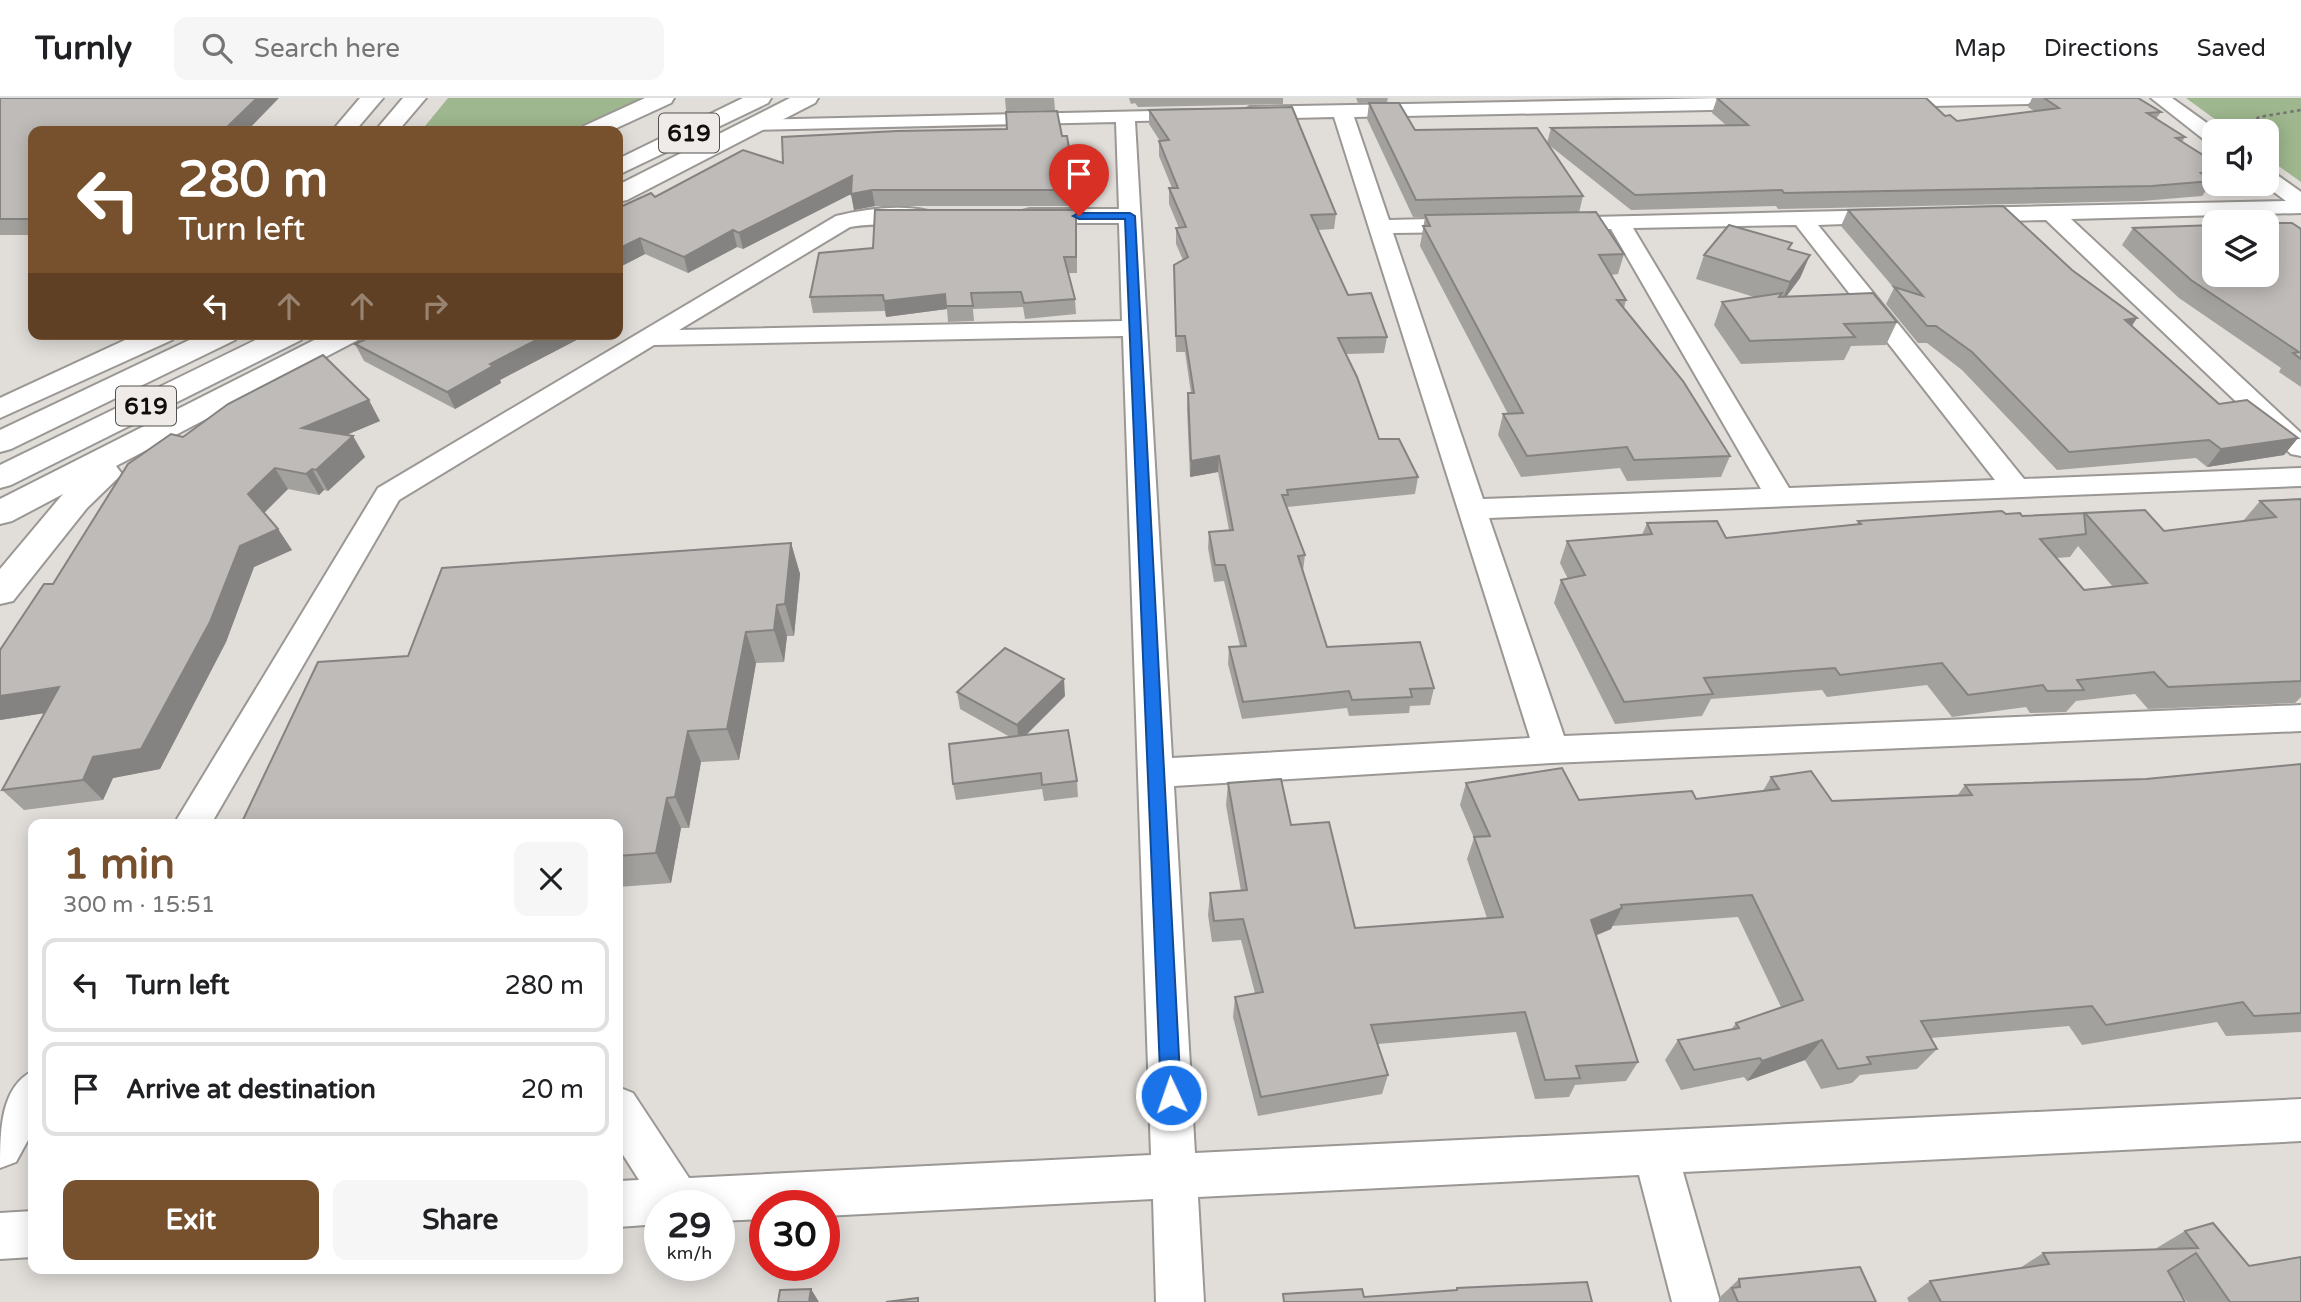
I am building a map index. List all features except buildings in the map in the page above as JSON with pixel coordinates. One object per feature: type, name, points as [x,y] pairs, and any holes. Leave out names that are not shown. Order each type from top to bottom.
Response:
[{"type":"main road","points":[[348,126],[372,98]]},
{"type":"main road","points":[[390,126],[415,98]]},
{"type":"main road","points":[[603,126],[663,98]]},
{"type":"main road","name":"619","points":[[628,139],[712,98]]},
{"type":"main road","name":"619","points":[[623,166],[760,98]]},
{"type":"main road","points":[[623,192],[807,98]]},
{"type":"main road","points":[[0,410],[148,340]]},
{"type":"main road","name":"619","points":[[0,442],[212,340]]},
{"type":"main road","name":"619","points":[[0,478],[279,340]]},
{"type":"main road","points":[[0,513],[336,340]]},
{"type":"main road","points":[[0,592],[75,501],[142,441]]},
{"type":"street","points":[[1870,101],[2028,98]]},
{"type":"street","points":[[2160,98],[2202,129]]},
{"type":"street","points":[[1234,114],[1773,103]]},
{"type":"street","points":[[1342,111],[1551,750]]},
{"type":"street","points":[[754,126],[1206,114]]},
{"type":"street","points":[[1125,116],[1181,1302]]},
{"type":"street","points":[[2279,186],[2301,204]]},
{"type":"street","points":[[1942,216],[2301,204]]},
{"type":"street","points":[[2053,214],[2301,448]]},
{"type":"street","points":[[195,819],[388,494],[844,221],[875,216],[942,216]]},
{"type":"street","points":[[1009,216],[1130,216]]},
{"type":"street","points":[[1534,224],[1914,216]]},
{"type":"street","points":[[1802,219],[2016,488]]},
{"type":"street","points":[[1618,222],[1780,497]]},
{"type":"street","points":[[1380,227],[1492,225]]},
{"type":"street","points":[[649,338],[1135,328]]},
{"type":"street","points":[[1472,509],[2301,477]]},
{"type":"street","points":[[1156,774],[1551,750],[2301,718]]},
{"type":"street","points":[[0,1147],[28,1099]]},
{"type":"street","points":[[623,1116],[671,1190]]},
{"type":"street","points":[[735,1197],[2301,1120]]},
{"type":"street","points":[[1655,1151],[1696,1302]]},
{"type":"street","points":[[623,1203],[644,1202]]},
{"type":"path","points":[[2251,119],[2284,110],[2301,110]]},
{"type":"green space","points":[[448,98],[653,98],[591,126],[425,126]]},
{"type":"green space","points":[[2186,98],[2301,98],[2301,182],[2279,166],[2279,119],[2215,119]]},
{"type":"route","points":[[1079,216],[1130,216],[1171,1095]]}]
